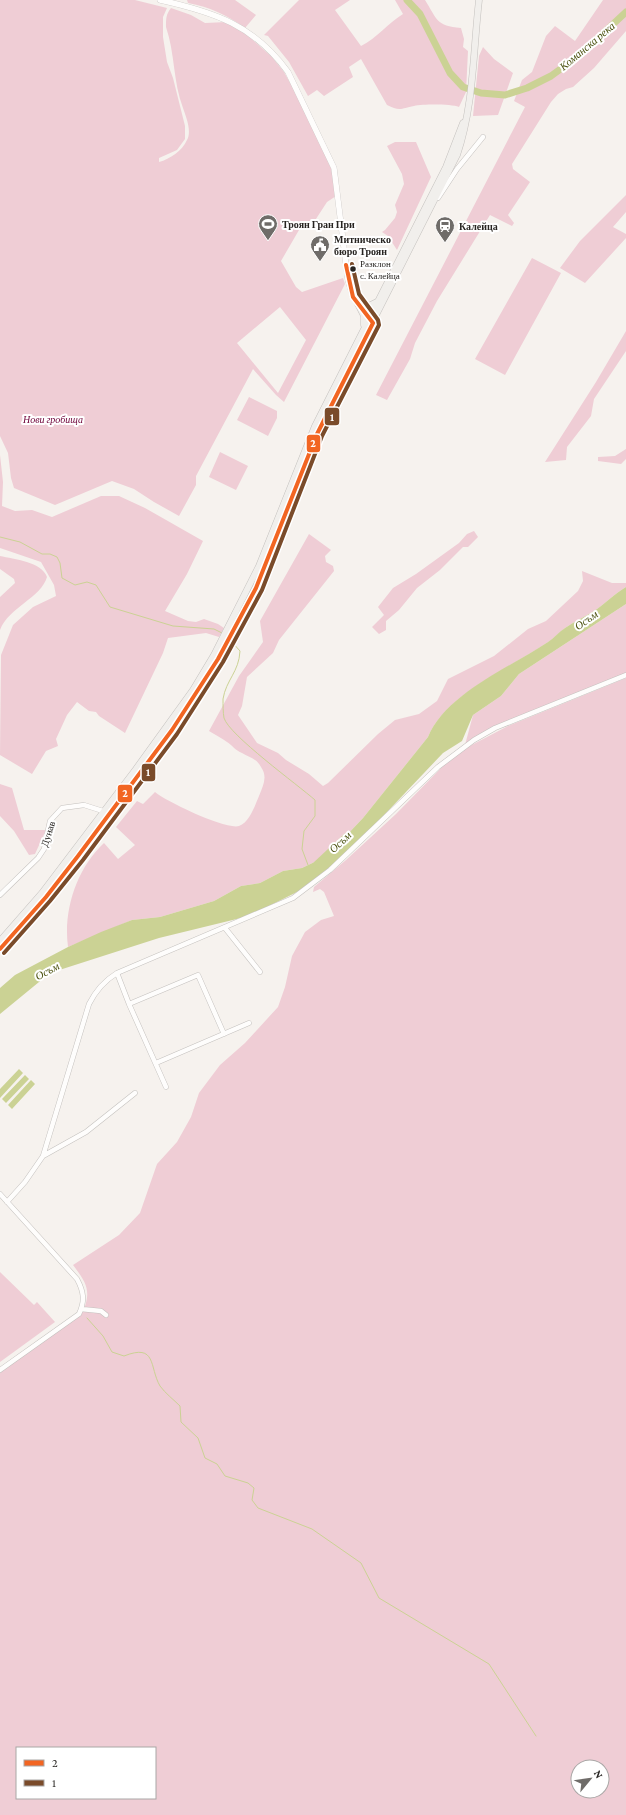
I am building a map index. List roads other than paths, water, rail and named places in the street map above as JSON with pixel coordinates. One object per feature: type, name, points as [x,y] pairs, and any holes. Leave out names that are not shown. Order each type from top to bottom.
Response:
[{"type":"main road","points":[[0,949],[46,897],[168,727],[214,655],[250,585],[312,432],[364,326],[370,320],[431,209],[457,155],[462,140],[468,106],[474,62],[479,0]]},
{"type":"main road","points":[[0,940],[42,893],[107,813],[197,693],[233,633],[264,569],[317,434],[377,302],[446,167],[468,106]]},
{"type":"main road","points":[[358,304],[367,307],[377,302]]},
{"type":"main road","points":[[358,304],[364,316],[364,326]]},
{"type":"street","points":[[160,0],[210,12],[240,26],[256,37],[270,50],[288,72],[334,168],[348,280],[353,297],[370,320]]},
{"type":"street","points":[[431,209],[457,169],[483,137]]},
{"type":"street","points":[[7,1202],[25,1182],[43,1156],[89,1004],[95,991],[106,980],[118,973],[293,898],[330,870],[438,767],[474,740],[495,728],[626,675]]},
{"type":"street","name":"Дунав","points":[[0,896],[38,858],[44,849],[50,821],[62,808],[84,805],[107,813]]},
{"type":"street","points":[[225,928],[260,972]]},
{"type":"street","points":[[118,973],[129,1004],[166,1087]]},
{"type":"street","points":[[129,1004],[198,974],[224,1034]]},
{"type":"street","points":[[156,1063],[249,1023]]},
{"type":"street","points":[[43,1156],[86,1132],[135,1093]]},
{"type":"street","points":[[0,1194],[77,1279],[84,1296],[81,1309],[73,1319],[0,1370]]},
{"type":"street","points":[[81,1309],[101,1311],[106,1315]]},
{"type":"water","points":[[626,587],[626,604],[519,674],[501,696],[473,715],[462,741],[443,753],[368,832],[309,886],[249,916],[159,938],[50,973],[0,1014],[0,988],[15,975],[68,947],[132,920],[160,917],[214,901],[241,886],[260,883],[283,871],[302,868],[327,856],[363,818],[428,737],[437,721],[449,707],[481,682],[548,642],[565,628],[597,609]]},
{"type":"water","points":[[19,1069],[23,1073],[0,1098],[0,1089]]},
{"type":"water","points":[[25,1075],[29,1079],[6,1103],[2,1099]]},
{"type":"water","points":[[31,1080],[35,1084],[12,1109],[8,1105]]},
{"type":"waterway","name":"Команска река","points":[[407,0],[420,14],[450,73],[463,87],[481,93],[505,95],[527,88],[551,76],[581,54],[626,12]]},
{"type":"waterway","points":[[0,537],[20,542],[42,554],[50,554],[57,557],[60,563],[62,578],[75,585],[87,582],[96,585],[110,607],[173,626],[214,629],[222,633]]},
{"type":"waterway","points":[[232,642],[240,651],[237,665],[227,686],[223,699],[224,718],[238,736],[315,800],[315,816],[304,831],[302,849],[308,865]]},
{"type":"waterway","name":"Осъм","points":[[317,864],[346,837]]},
{"type":"waterway","points":[[87,1318],[103,1336],[112,1352],[124,1356],[135,1353],[147,1355],[150,1359],[160,1386],[180,1406],[181,1422],[198,1438],[205,1458],[217,1464],[225,1476],[248,1483],[254,1488],[252,1500],[258,1508],[312,1529],[361,1563],[379,1598],[489,1664],[536,1736]]},
{"type":"place","name":"Троян Гран При","points":[[268,241]]},
{"type":"place","name":"Калейца","points":[[445,243]]},
{"type":"place","name":"Митническо бюро Троян","points":[[320,262]]},
{"type":"place","name":"Разклон с. Калейца","points":[[353,269]]},
{"type":"park label","name":"Нови гробища","points":[[53,419]]}]
